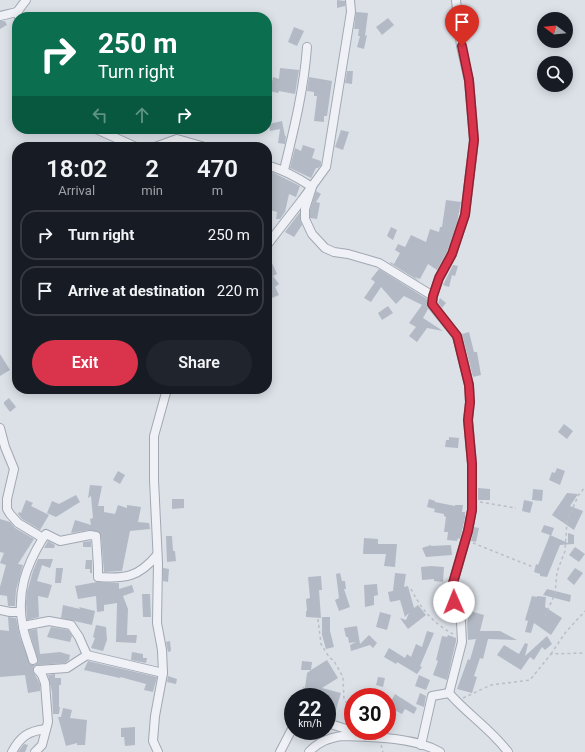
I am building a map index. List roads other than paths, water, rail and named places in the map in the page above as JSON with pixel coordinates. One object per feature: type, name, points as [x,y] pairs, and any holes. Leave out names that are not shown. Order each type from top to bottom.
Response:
[{"type":"street","points":[[19,12],[26,0]]},
{"type":"street","points":[[272,239],[326,167],[351,12],[350,0]]},
{"type":"street","points":[[449,692],[462,642],[461,622],[454,602],[453,583],[472,510],[472,464],[468,420],[470,402],[469,385],[457,336],[432,304],[439,278],[452,254],[465,215],[474,140],[469,80],[462,46],[456,0]]},
{"type":"street","points":[[0,16],[12,15]]},
{"type":"street","points":[[284,170],[303,82],[307,47]]},
{"type":"street","points":[[107,134],[125,142]]},
{"type":"street","points":[[169,142],[177,139],[188,142]]},
{"type":"street","points":[[272,166],[284,170],[298,177],[312,187]]},
{"type":"street","points":[[312,187],[305,209],[305,219],[312,234],[325,248],[334,252],[348,254],[379,263],[433,296]]},
{"type":"street","points":[[158,752],[154,741],[155,722],[163,673],[162,650],[157,623],[154,436],[166,394]]},
{"type":"street","points":[[0,428],[5,447],[14,469],[3,503],[18,523],[43,538]]},
{"type":"street","points":[[33,660],[23,626],[21,604],[25,574],[46,534],[60,541],[90,535],[96,536],[98,577],[129,577],[148,566],[157,556]]},
{"type":"street","points":[[0,610],[21,612]]},
{"type":"street","points":[[23,626],[49,621],[71,625],[79,637],[87,655]]},
{"type":"street","points":[[35,752],[42,745],[48,722],[45,683],[38,670],[67,668],[87,655],[163,673]]},
{"type":"street","points":[[449,692],[468,713],[483,724],[508,752]]},
{"type":"street","points":[[421,745],[432,696],[449,692]]},
{"type":"street","points":[[12,752],[19,740],[31,732],[46,729]]},
{"type":"street","points":[[309,752],[316,744],[334,737],[344,736]]},
{"type":"street","points":[[396,739],[405,740],[440,752]]},
{"type":"street","points":[[280,752],[286,740]]}]
